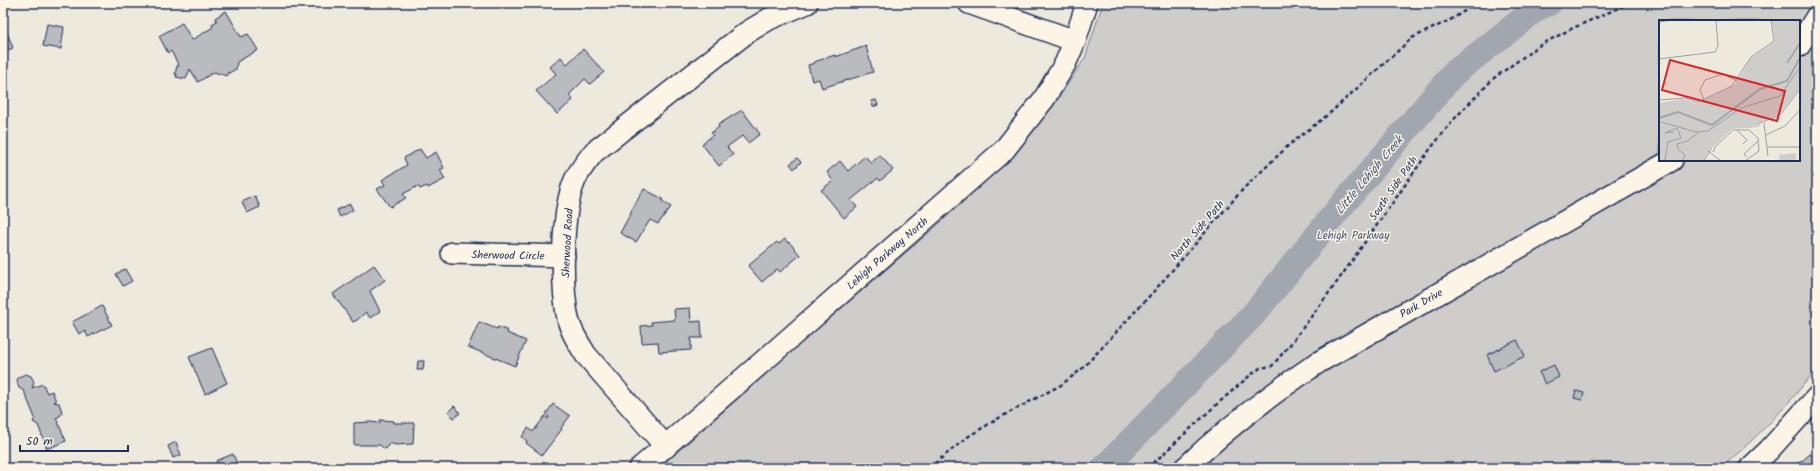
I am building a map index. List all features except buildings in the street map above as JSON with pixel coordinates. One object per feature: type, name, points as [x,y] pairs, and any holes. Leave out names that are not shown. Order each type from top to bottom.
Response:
[{"type":"street","name":"Sherwood Road","points":[[666,447],[586,355],[575,338],[569,320],[567,307],[564,256],[566,221],[575,180],[583,165],[594,152],[746,33],[769,19],[807,3]]},
{"type":"street","points":[[969,3],[1076,41]]},
{"type":"street","name":"Lehigh Parkway North","points":[[640,468],[666,447],[1004,150],[1044,99],[1065,64],[1076,41],[1087,3]]},
{"type":"street","points":[[1800,44],[1817,16]]},
{"type":"street","name":"Park Drive","points":[[1185,468],[1236,421],[1276,390],[1319,362],[1670,161]]},
{"type":"street","name":"Sherwood Circle","points":[[452,253],[564,256]]},
{"type":"street","points":[[1750,468],[1774,445],[1817,397]]},
{"type":"path","name":"North Side Path","points":[[929,468],[969,436],[1061,385],[1083,368],[1155,290],[1244,188],[1289,145],[1330,113],[1412,38],[1452,19],[1478,3]]},
{"type":"path","name":"South Side Path","points":[[1148,468],[1247,378],[1260,368],[1272,366],[1293,341],[1337,282],[1431,148],[1456,117],[1494,78],[1540,45],[1572,28],[1630,3]]},
{"type":"green space","name":"Lehigh Parkway","points":[[1103,3],[1817,3],[1817,367],[1795,395],[1772,420],[1721,468],[659,468],[940,223],[1011,157],[1054,105],[1085,58]]},
{"type":"waterway","name":"Little Lehigh Creek","points":[[1104,468],[1253,315],[1337,211],[1454,73],[1536,9],[1549,3]]}]
